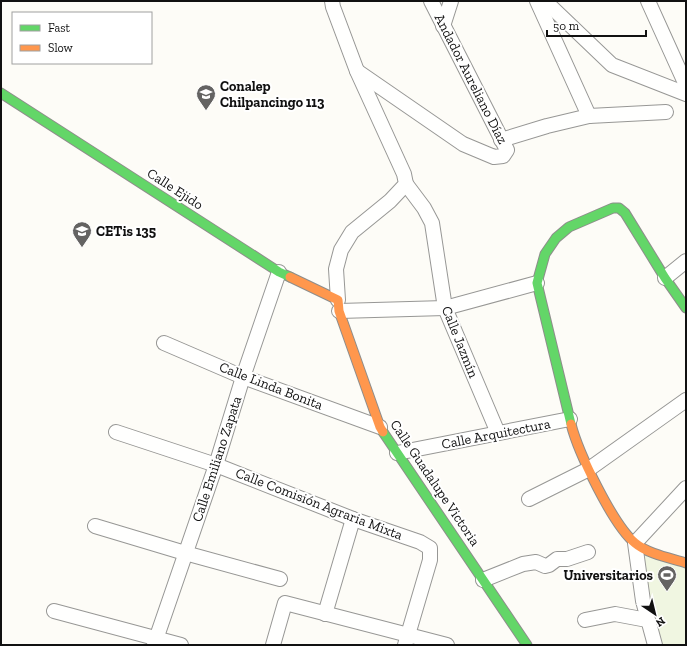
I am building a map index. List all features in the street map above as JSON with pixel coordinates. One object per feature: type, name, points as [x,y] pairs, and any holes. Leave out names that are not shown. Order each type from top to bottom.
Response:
[{"type":"street","name":"Calle Jazmín","points":[[332,1],[357,72],[404,174],[406,184],[424,208],[432,223],[445,308],[498,433]]},
{"type":"street","name":"Andador Aureliano Díaz","points":[[357,72],[463,144],[494,158],[503,156],[507,150],[431,1]]},
{"type":"street","points":[[443,26],[451,1]]},
{"type":"street","points":[[536,1],[589,116]]},
{"type":"street","points":[[544,1],[612,65],[686,94]]},
{"type":"street","points":[[648,1],[686,86]]},
{"type":"street","name":"Calle Ejido","points":[[1,93],[279,272],[339,306]]},
{"type":"street","points":[[501,140],[547,126],[589,116],[666,112]]},
{"type":"street","points":[[406,184],[390,201],[352,232],[341,250],[336,269],[339,306],[445,308],[537,283]]},
{"type":"street","points":[[686,308],[625,213],[619,208],[613,208],[569,227],[556,238],[545,254],[537,283],[573,432],[589,469],[617,522],[635,542],[656,554],[686,563]]},
{"type":"street","points":[[666,278],[686,261]]},
{"type":"street","name":"Calle Emiliano Zapata","points":[[155,642],[216,465],[243,377],[279,272]]},
{"type":"street","name":"Calle Guadalupe Victoria","points":[[339,306],[380,427],[527,645]]},
{"type":"street","name":"Calle Linda Bonita","points":[[164,343],[243,377],[380,427]]},
{"type":"street","points":[[529,499],[589,469],[686,400]]},
{"type":"street","name":"Calle Arquitectura","points":[[397,454],[570,419]]},
{"type":"street","name":"Calle Comisión Agraria Mixta","points":[[116,432],[216,465],[353,519],[420,542],[430,548],[430,560],[407,640]]},
{"type":"street","points":[[635,542],[686,488]]},
{"type":"street","points":[[325,614],[353,519]]},
{"type":"street","points":[[95,526],[280,579]]},
{"type":"street","points":[[635,542],[643,601],[655,645]]},
{"type":"street","points":[[483,580],[523,564],[536,562],[549,566],[557,559],[567,559],[588,552]]},
{"type":"street","points":[[273,645],[285,603],[407,640],[446,645]]},
{"type":"street","points":[[54,611],[155,642],[181,645]]},
{"type":"street","points":[[585,620],[615,614],[647,620]]},
{"type":"green space","name":"Universitarios","points":[[642,552],[686,567],[686,645],[660,645],[652,617]]},
{"type":"traffic: fast","points":[[1,93],[279,272],[290,277]]},
{"type":"traffic: fast","points":[[571,424],[537,283],[545,254],[556,238],[569,227],[613,208],[619,208],[625,213],[665,278],[686,308]]},
{"type":"traffic: fast","points":[[383,432],[527,645]]},
{"type":"traffic: slow","points":[[290,277],[338,300],[339,311],[383,432]]},
{"type":"traffic: slow","points":[[571,424],[581,452],[597,487],[626,534],[635,543],[646,550],[686,563]]},
{"type":"place","name":"Conalep Chilpancingo 113","points":[[206,111]]},
{"type":"place","name":"CETis 135","points":[[82,248]]},
{"type":"place","name":"Universitarios","points":[[667,592]]}]
